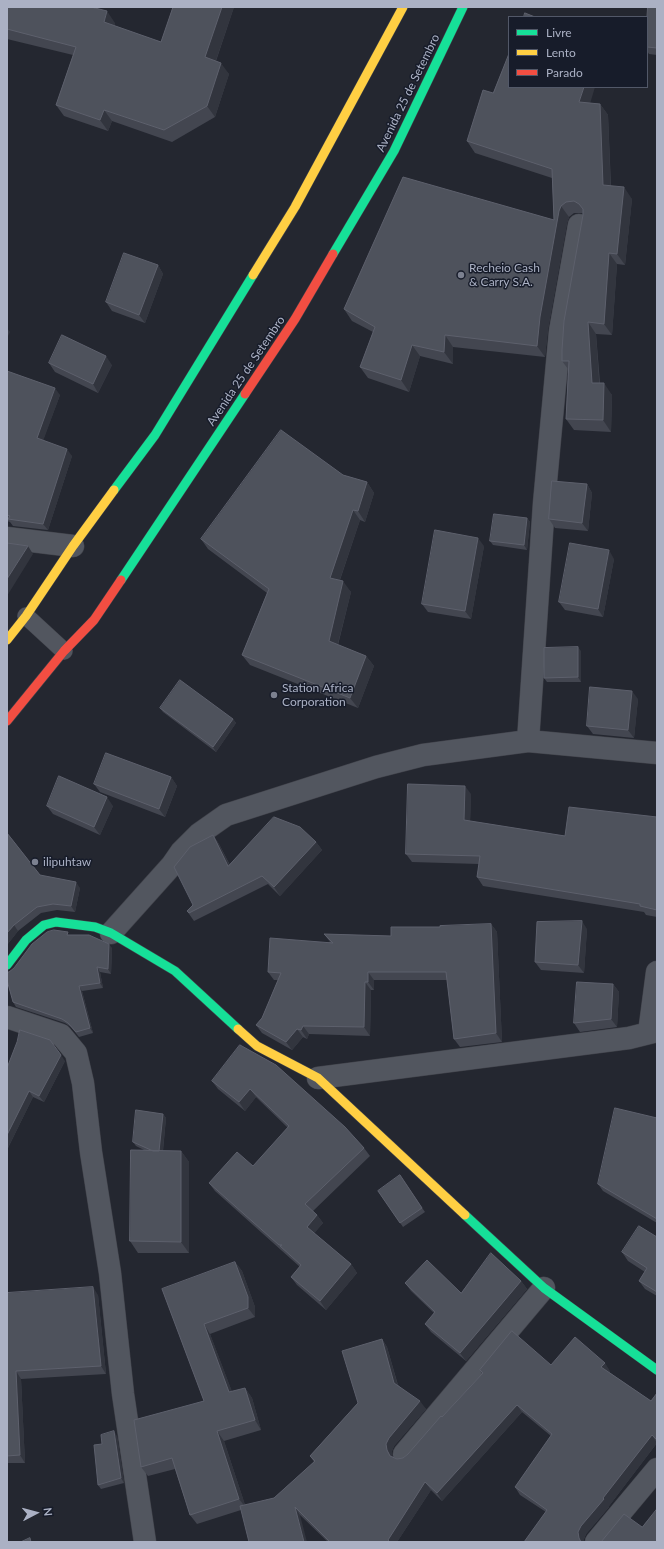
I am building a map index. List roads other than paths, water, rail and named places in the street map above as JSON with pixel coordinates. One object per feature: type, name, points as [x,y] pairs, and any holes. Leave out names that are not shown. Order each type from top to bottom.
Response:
[{"type":"main road","points":[[7,640],[26,616],[73,546],[155,435],[295,207],[402,7]]},
{"type":"main road","name":"Avenida 25 de Setembro","points":[[7,722],[64,651],[94,620],[295,319],[394,151],[463,7]]},
{"type":"main road","points":[[7,965],[26,940],[44,925],[56,922],[95,927],[111,933],[175,970],[207,1001],[258,1046],[318,1078],[544,1288],[657,1370]]},
{"type":"street","points":[[528,741],[544,503],[560,331],[579,225]]},
{"type":"street","points":[[7,538],[73,546]]},
{"type":"street","points":[[111,933],[172,865],[181,852],[199,834],[226,815],[389,764],[424,755],[528,741],[657,753]]},
{"type":"street","points":[[318,1078],[629,1038],[653,1032],[657,972]]},
{"type":"street","points":[[7,1017],[61,1035],[76,1053],[83,1083],[92,1159],[110,1273],[123,1394],[145,1542]]},
{"type":"street","points":[[404,1454],[544,1288]]},
{"type":"street","points":[[596,1542],[657,1469]]},
{"type":"lane","points":[[26,616],[64,651]]},
{"type":"place","name":"Recheio Cash & Carry S.A.","points":[[461,275]]},
{"type":"place","name":"Station Africa Corporation","points":[[274,695]]},
{"type":"place","name":"ilipuhtaw","points":[[35,862]]}]
